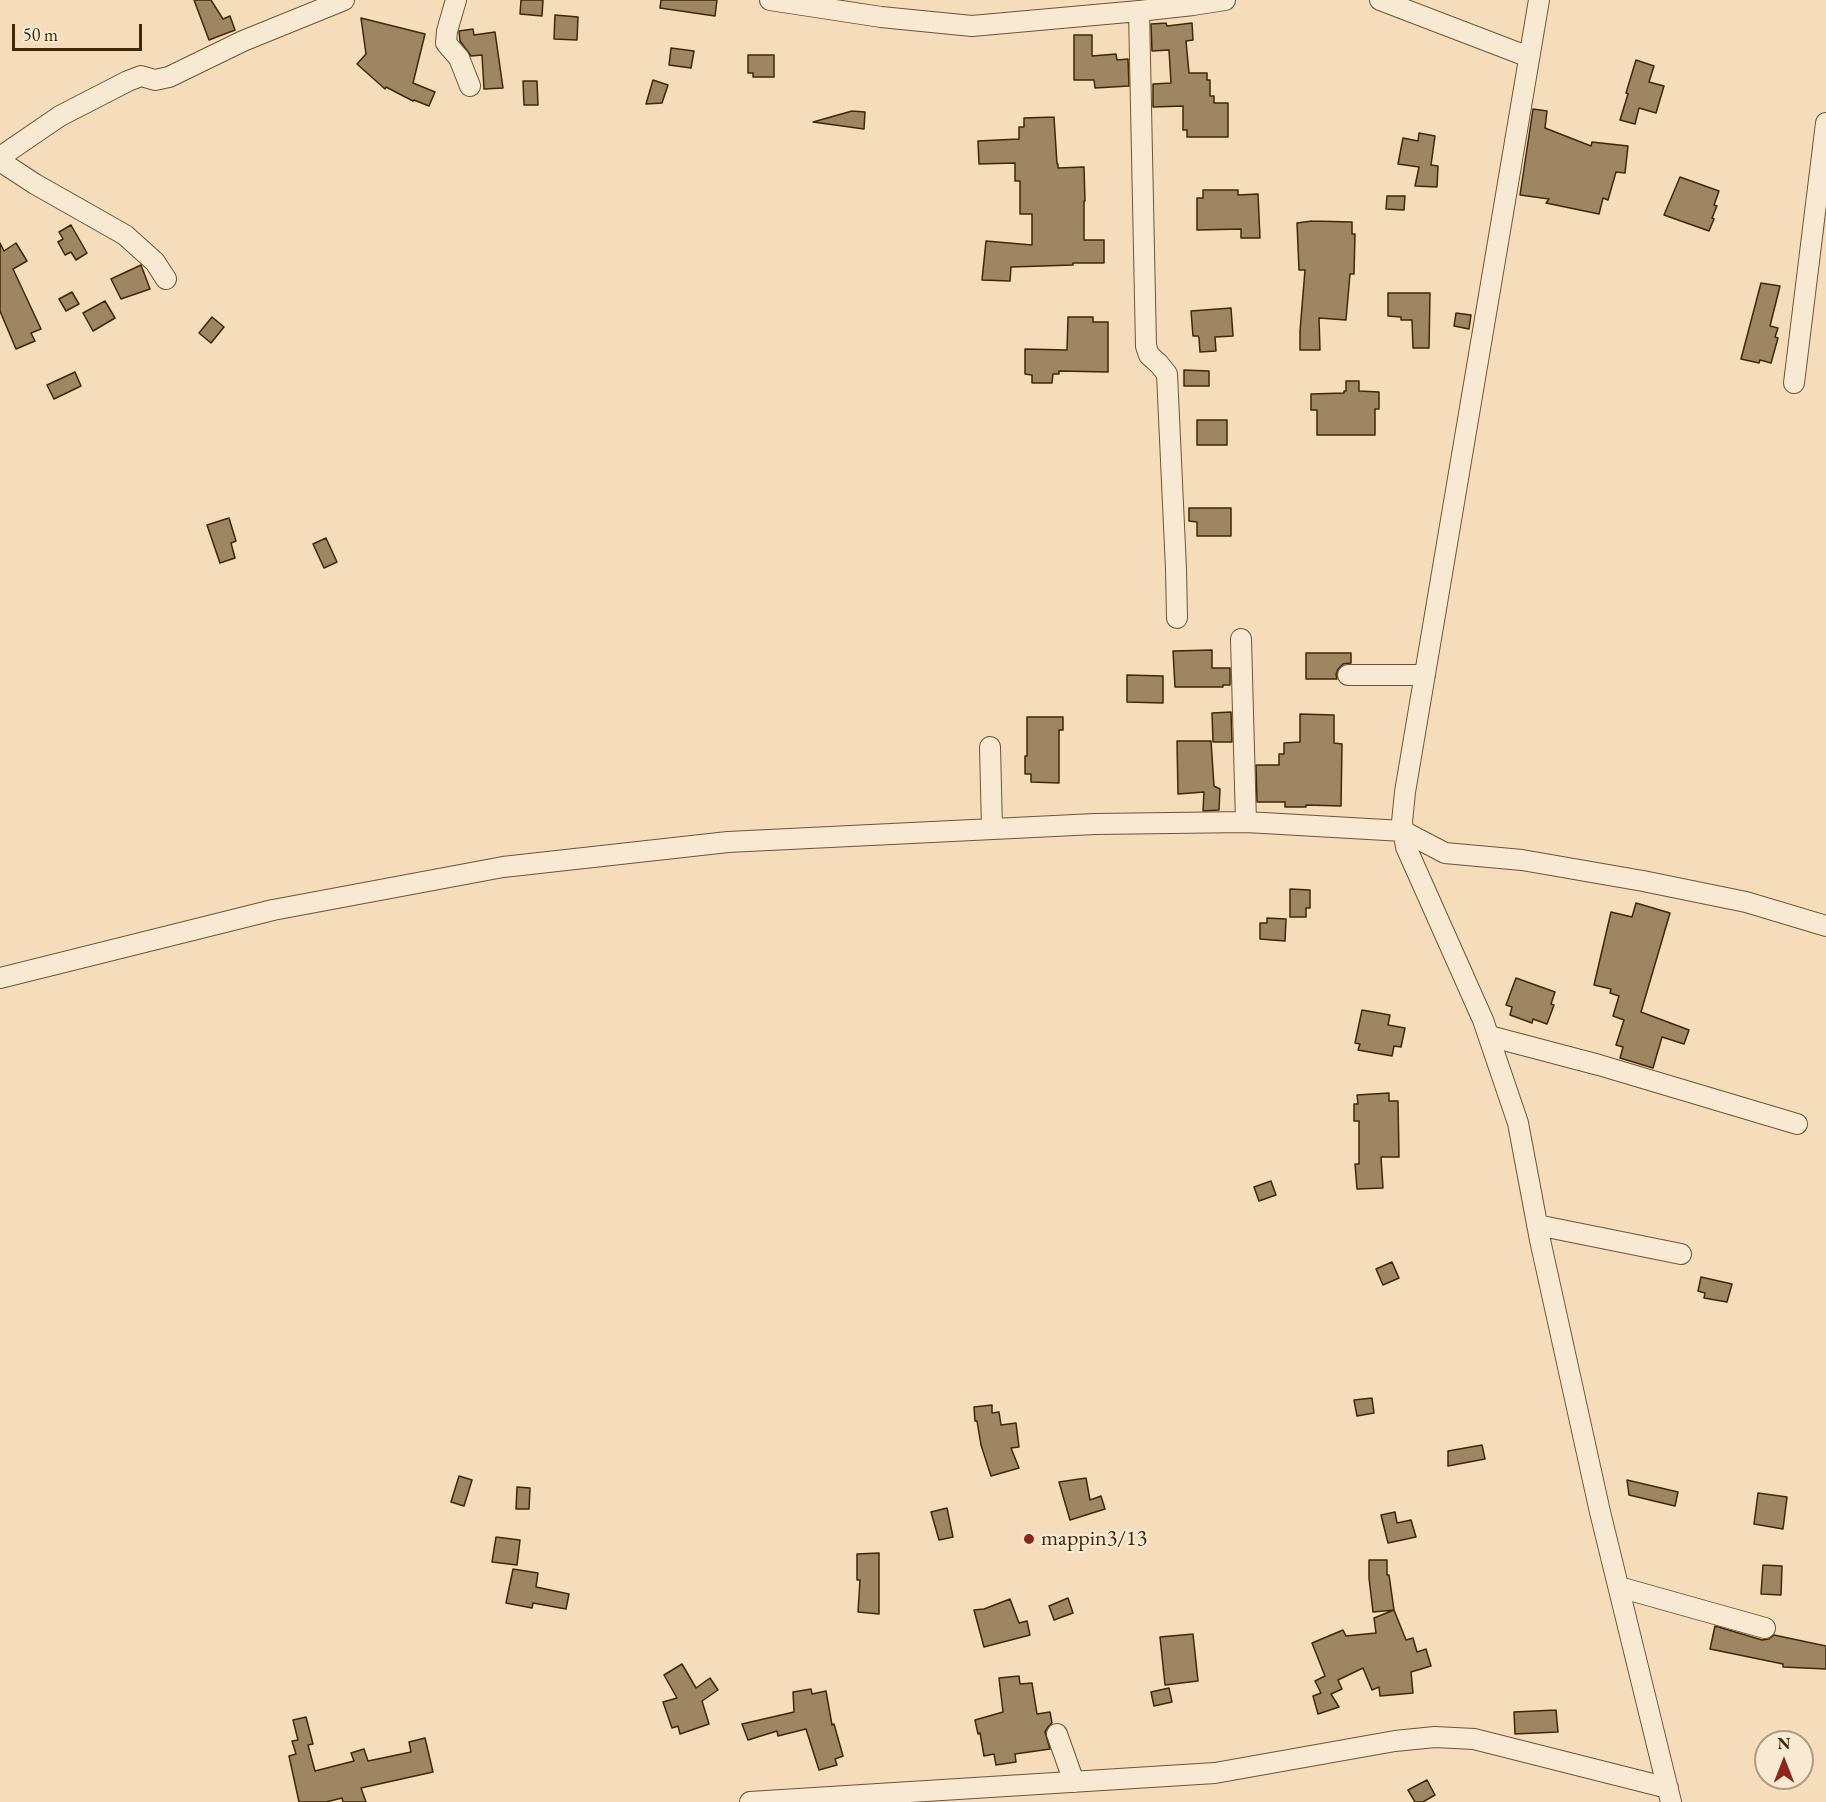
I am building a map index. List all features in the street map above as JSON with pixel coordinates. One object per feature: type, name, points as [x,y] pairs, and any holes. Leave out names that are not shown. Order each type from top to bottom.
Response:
[{"type":"street","points":[[166,279],[155,262],[126,235],[35,184],[0,159],[60,116],[128,81],[141,76],[155,80],[169,77],[243,41],[344,0]]},
{"type":"street","points":[[456,0],[446,43],[459,58],[471,86]]},
{"type":"street","points":[[770,0],[881,17],[972,26],[1139,11],[1225,0]]},
{"type":"street","points":[[1380,0],[1529,57]]},
{"type":"street","points":[[750,1802],[1215,1773],[1395,1741],[1435,1737],[1473,1739],[1670,1795],[1598,1501],[1537,1225],[1518,1123],[1483,1020],[1406,847],[1402,822],[1405,792],[1539,0]]},
{"type":"street","points":[[1139,11],[1146,346],[1149,355],[1167,374],[1177,618]]},
{"type":"street","points":[[1794,383],[1826,123]]},
{"type":"street","points":[[1241,639],[1246,822]]},
{"type":"street","points":[[1348,675],[1425,675]]},
{"type":"street","points":[[990,747],[992,829]]},
{"type":"street","points":[[0,978],[273,910],[502,867],[728,842],[1095,824],[1246,822],[1403,831],[1445,853],[1522,860],[1643,881],[1746,902],[1826,926]]},
{"type":"street","points":[[1489,1036],[1599,1065],[1797,1124]]},
{"type":"street","points":[[1537,1225],[1681,1254]]},
{"type":"street","points":[[1619,1587],[1765,1628]]},
{"type":"street","points":[[1057,1734],[1074,1782]]},
{"type":"building","points":[[194,0],[211,0],[223,19],[230,16],[235,30],[209,40]]},
{"type":"building","points":[[521,0],[543,0],[542,16],[520,14]]},
{"type":"building","points":[[661,0],[717,0],[715,16],[660,8]]},
{"type":"building","points":[[555,15],[578,17],[577,40],[554,39]]},
{"type":"building","points":[[361,18],[425,34],[413,83],[435,92],[429,106],[413,101],[386,87],[385,89],[357,64],[366,54]]},
{"type":"building","points":[[1166,23],[1167,26],[1192,23],[1193,40],[1186,41],[1189,73],[1207,73],[1207,80],[1210,80],[1210,96],[1214,96],[1214,103],[1228,103],[1228,137],[1187,137],[1187,130],[1183,130],[1183,106],[1153,107],[1153,84],[1171,83],[1169,50],[1152,51],[1151,24]]},
{"type":"building","points":[[473,29],[474,35],[495,32],[503,88],[484,89],[482,55],[471,56],[460,41],[459,31]]},
{"type":"building","points":[[1074,35],[1092,35],[1092,56],[1116,54],[1117,60],[1128,59],[1129,86],[1095,88],[1094,80],[1074,80]]},
{"type":"building","points":[[671,48],[694,51],[691,68],[669,65]]},
{"type":"building","points":[[748,55],[774,55],[774,77],[753,77],[753,73],[748,73]]},
{"type":"building","points":[[1636,60],[1654,66],[1649,82],[1664,86],[1656,113],[1639,108],[1635,124],[1620,120]]},
{"type":"building","points":[[653,80],[668,85],[662,103],[646,104]]},
{"type":"building","points":[[523,81],[537,81],[538,105],[524,105]]},
{"type":"building","points":[[1533,109],[1547,111],[1545,128],[1591,146],[1592,142],[1628,146],[1625,173],[1616,172],[1608,200],[1603,198],[1599,214],[1546,203],[1549,199],[1520,195]]},
{"type":"building","points":[[852,111],[865,112],[864,129],[813,122]]},
{"type":"building","points":[[1054,117],[1058,168],[1084,167],[1084,240],[1104,240],[1104,263],[1011,267],[1010,281],[982,280],[986,241],[1032,245],[1032,214],[1020,214],[1020,181],[1015,181],[1015,163],[979,164],[978,141],[1019,139],[1019,127],[1024,127],[1024,118]]},
{"type":"building","points":[[1419,133],[1435,136],[1431,165],[1438,166],[1437,187],[1415,186],[1419,167],[1398,164],[1403,138],[1418,141]]},
{"type":"building","points":[[1680,177],[1719,191],[1714,205],[1717,206],[1712,218],[1714,219],[1709,231],[1664,215]]},
{"type":"building","points":[[1203,190],[1238,190],[1238,195],[1258,194],[1260,238],[1241,238],[1241,229],[1197,230],[1197,198],[1203,198]]},
{"type":"building","points":[[1387,196],[1405,196],[1404,210],[1386,209]]},
{"type":"building","points":[[1352,222],[1352,234],[1355,234],[1354,274],[1350,274],[1346,320],[1319,318],[1320,350],[1300,350],[1305,270],[1299,270],[1297,223]]},
{"type":"building","points":[[71,225],[87,253],[76,260],[71,252],[65,255],[58,242],[63,239],[59,232]]},
{"type":"building","points":[[0,243],[4,251],[16,243],[27,261],[13,269],[41,329],[31,333],[35,341],[16,349],[0,311]]},
{"type":"building","points":[[141,265],[150,289],[121,299],[111,279]]},
{"type":"building","points":[[1761,283],[1780,286],[1770,326],[1778,328],[1775,337],[1778,338],[1771,363],[1741,359]]},
{"type":"building","points":[[72,292],[79,304],[66,311],[59,299]]},
{"type":"building","points":[[1388,293],[1430,293],[1429,348],[1413,348],[1412,320],[1401,320],[1401,317],[1388,316]]},
{"type":"building","points":[[105,301],[115,318],[93,331],[83,313]]},
{"type":"building","points":[[1231,308],[1233,336],[1215,337],[1216,351],[1200,352],[1199,338],[1193,336],[1191,311]]},
{"type":"building","points":[[1456,313],[1471,315],[1469,329],[1454,326]]},
{"type":"building","points":[[212,317],[224,327],[211,343],[199,333]]},
{"type":"building","points":[[1068,317],[1093,317],[1093,322],[1108,322],[1108,372],[1059,371],[1059,374],[1053,374],[1052,383],[1032,383],[1032,375],[1025,374],[1025,349],[1067,350]]},
{"type":"building","points":[[1184,370],[1209,371],[1209,386],[1184,386]]},
{"type":"building","points":[[75,372],[81,386],[54,399],[47,385]]},
{"type":"building","points":[[1346,381],[1359,381],[1359,391],[1379,392],[1379,409],[1375,409],[1375,435],[1317,435],[1317,410],[1311,410],[1311,394],[1344,393]]},
{"type":"building","points":[[1197,420],[1227,420],[1227,445],[1197,445]]},
{"type":"building","points":[[1189,508],[1231,508],[1231,536],[1197,536],[1197,522],[1189,521]]},
{"type":"building","points":[[229,518],[236,541],[231,543],[235,558],[220,563],[207,525]]},
{"type":"building","points":[[326,538],[337,562],[324,568],[313,544]]},
{"type":"building","points":[[1212,650],[1212,668],[1230,668],[1230,685],[1175,687],[1173,651]]},
{"type":"building","points":[[1306,653],[1351,653],[1351,663],[1343,664],[1338,669],[1337,679],[1306,679]]},
{"type":"building","points":[[1127,675],[1163,676],[1163,703],[1127,702]]},
{"type":"building","points":[[1231,712],[1232,742],[1213,742],[1212,713]]},
{"type":"building","points":[[1300,714],[1334,715],[1334,743],[1342,744],[1341,806],[1285,807],[1285,802],[1257,802],[1256,765],[1279,765],[1279,754],[1284,754],[1284,743],[1300,742]]},
{"type":"building","points":[[1027,717],[1063,717],[1063,730],[1059,730],[1059,783],[1031,782],[1031,774],[1025,774]]},
{"type":"building","points":[[1177,741],[1211,741],[1214,786],[1220,789],[1219,810],[1203,811],[1204,792],[1178,794]]},
{"type":"building","points":[[1290,889],[1310,890],[1310,908],[1306,908],[1306,917],[1290,917]]},
{"type":"building","points":[[1636,903],[1670,913],[1641,1012],[1689,1030],[1684,1044],[1662,1037],[1653,1068],[1620,1058],[1623,1047],[1616,1045],[1624,1020],[1613,1016],[1619,996],[1610,993],[1611,989],[1594,985],[1611,912],[1632,917]]},
{"type":"building","points":[[1267,918],[1286,919],[1285,941],[1260,939],[1260,923],[1267,923]]},
{"type":"building","points":[[1516,978],[1555,992],[1551,1004],[1554,1005],[1547,1024],[1533,1019],[1532,1023],[1510,1015],[1512,1007],[1506,1005]]},
{"type":"building","points":[[1362,1010],[1390,1015],[1388,1025],[1405,1028],[1401,1047],[1394,1046],[1392,1056],[1358,1050],[1360,1044],[1355,1043]]},
{"type":"building","points":[[1389,1093],[1389,1101],[1398,1101],[1399,1157],[1381,1157],[1383,1188],[1357,1189],[1355,1164],[1359,1164],[1359,1121],[1354,1121],[1354,1104],[1358,1104],[1357,1095]]},
{"type":"building","points":[[1271,1181],[1276,1195],[1259,1201],[1254,1187]]},
{"type":"building","points":[[1392,1262],[1399,1278],[1383,1285],[1376,1269]]},
{"type":"building","points":[[1701,1277],[1732,1284],[1727,1302],[1704,1298],[1705,1293],[1698,1291]]},
{"type":"building","points":[[1372,1398],[1374,1413],[1357,1416],[1354,1400]]},
{"type":"building","points":[[992,1405],[992,1413],[999,1412],[1001,1425],[1016,1423],[1019,1447],[1011,1448],[1019,1468],[991,1476],[981,1445],[977,1421],[975,1421],[974,1407]]},
{"type":"building","points":[[1482,1445],[1485,1459],[1448,1466],[1448,1451]]},
{"type":"building","points":[[459,1476],[472,1480],[464,1506],[451,1502]]},
{"type":"building","points":[[1086,1478],[1090,1500],[1101,1496],[1105,1509],[1070,1520],[1059,1482]]},
{"type":"building","points":[[1627,1480],[1678,1492],[1675,1506],[1629,1495]]},
{"type":"building","points":[[517,1487],[530,1488],[529,1509],[516,1509]]},
{"type":"building","points":[[1758,1493],[1787,1497],[1783,1529],[1754,1524]]},
{"type":"building","points":[[947,1508],[953,1537],[939,1540],[931,1512]]},
{"type":"building","points":[[1395,1512],[1397,1523],[1411,1520],[1416,1537],[1388,1543],[1381,1515]]},
{"type":"building","points":[[496,1537],[520,1540],[517,1565],[492,1562]]},
{"type":"building","points":[[879,1553],[879,1614],[858,1612],[860,1580],[857,1580],[857,1554]]},
{"type":"building","points":[[1369,1560],[1387,1560],[1387,1575],[1389,1575],[1394,1610],[1373,1612]]},
{"type":"building","points":[[1763,1565],[1782,1566],[1781,1595],[1761,1594]]},
{"type":"building","points":[[513,1569],[538,1573],[536,1587],[569,1594],[566,1609],[533,1603],[532,1608],[506,1603]]},
{"type":"building","points":[[1068,1598],[1073,1613],[1054,1620],[1049,1606]]},
{"type":"building","points":[[1010,1599],[1019,1623],[1027,1621],[1030,1635],[984,1647],[974,1610],[984,1609]]},
{"type":"building","points":[[1394,1610],[1406,1640],[1413,1638],[1417,1652],[1426,1649],[1431,1666],[1411,1672],[1413,1693],[1380,1696],[1379,1687],[1372,1690],[1363,1668],[1338,1680],[1342,1689],[1331,1694],[1339,1707],[1318,1714],[1313,1696],[1321,1693],[1315,1681],[1325,1676],[1312,1643],[1343,1630],[1346,1636],[1376,1633],[1374,1618]]},
{"type":"building","points":[[1715,1626],[1762,1640],[1774,1635],[1826,1646],[1826,1669],[1783,1667],[1783,1664],[1710,1649]]},
{"type":"building","points":[[1193,1634],[1198,1681],[1165,1685],[1160,1637]]},
{"type":"building","points":[[682,1664],[696,1688],[710,1678],[718,1690],[702,1701],[709,1724],[680,1734],[678,1726],[672,1728],[663,1702],[677,1698],[664,1675]]},
{"type":"building","points":[[1019,1676],[1020,1684],[1032,1683],[1037,1714],[1050,1712],[1052,1723],[1045,1732],[1050,1749],[1015,1754],[1016,1762],[996,1765],[994,1754],[984,1756],[975,1720],[1003,1712],[999,1678]]},
{"type":"building","points":[[1169,1688],[1172,1702],[1154,1706],[1151,1692]]},
{"type":"building","points":[[811,1689],[812,1694],[826,1691],[832,1725],[834,1724],[843,1756],[835,1759],[837,1765],[819,1770],[806,1729],[778,1736],[777,1731],[748,1740],[742,1724],[794,1712],[793,1692]]},
{"type":"building","points":[[1556,1710],[1558,1732],[1515,1734],[1514,1712]]},
{"type":"building","points":[[306,1717],[313,1744],[308,1745],[315,1771],[354,1761],[351,1753],[364,1749],[368,1761],[411,1752],[409,1742],[425,1738],[433,1772],[361,1788],[366,1802],[343,1802],[342,1798],[326,1802],[299,1802],[289,1756],[296,1754],[292,1741],[298,1740],[293,1720]]},
{"type":"building","points":[[1427,1780],[1435,1795],[1423,1802],[1415,1802],[1408,1790]]},
{"type":"place","name":"mappin3/13","points":[[1029,1539]]}]
